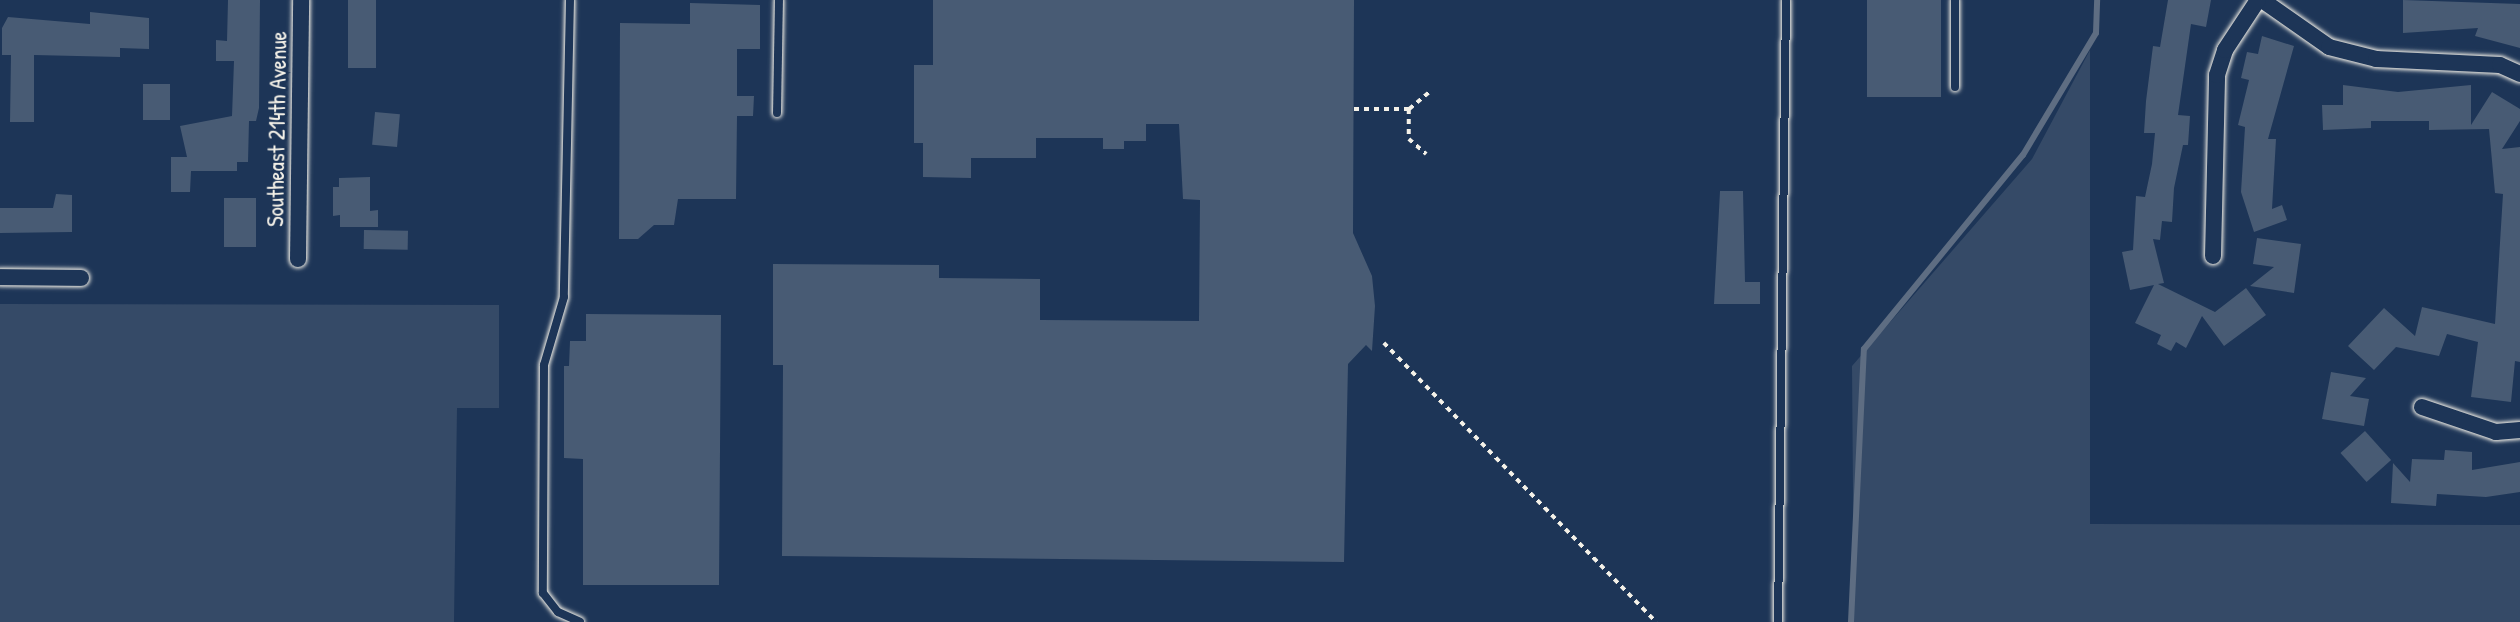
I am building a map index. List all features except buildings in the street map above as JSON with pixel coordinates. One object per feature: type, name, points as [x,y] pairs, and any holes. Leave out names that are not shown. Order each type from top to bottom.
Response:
[{"type":"street","name":"Southeast 214th Avenue","points":[[298,259],[301,0]]},
{"type":"street","points":[[2213,256],[2217,75],[2225,50],[2260,0],[2329,47],[2376,60],[2500,65],[2520,74]]},
{"type":"street","points":[[0,277],[81,278]]},
{"type":"street","points":[[2422,407],[2496,432],[2520,430]]},
{"type":"lane","points":[[570,0],[564,297],[544,365],[543,593],[558,612],[580,622]]},
{"type":"lane","points":[[777,113],[779,0]]},
{"type":"lane","points":[[1778,622],[1786,0]]},
{"type":"lane","points":[[1955,0],[1955,87]]},
{"type":"path","points":[[1354,109],[1409,109],[1429,92]]},
{"type":"path","points":[[1409,109],[1409,139],[1426,154]]},
{"type":"path","points":[[1384,343],[1656,622]]},
{"type":"shaded area","points":[[2090,50],[2090,524],[2520,525],[2520,622],[1854,622],[1852,366],[2032,159]]},
{"type":"shaded area","points":[[0,304],[499,305],[499,408],[457,408],[454,622],[0,622]]},
{"type":"waterway","points":[[1851,622],[1864,349],[2023,155],[2096,33],[2097,0]]}]
